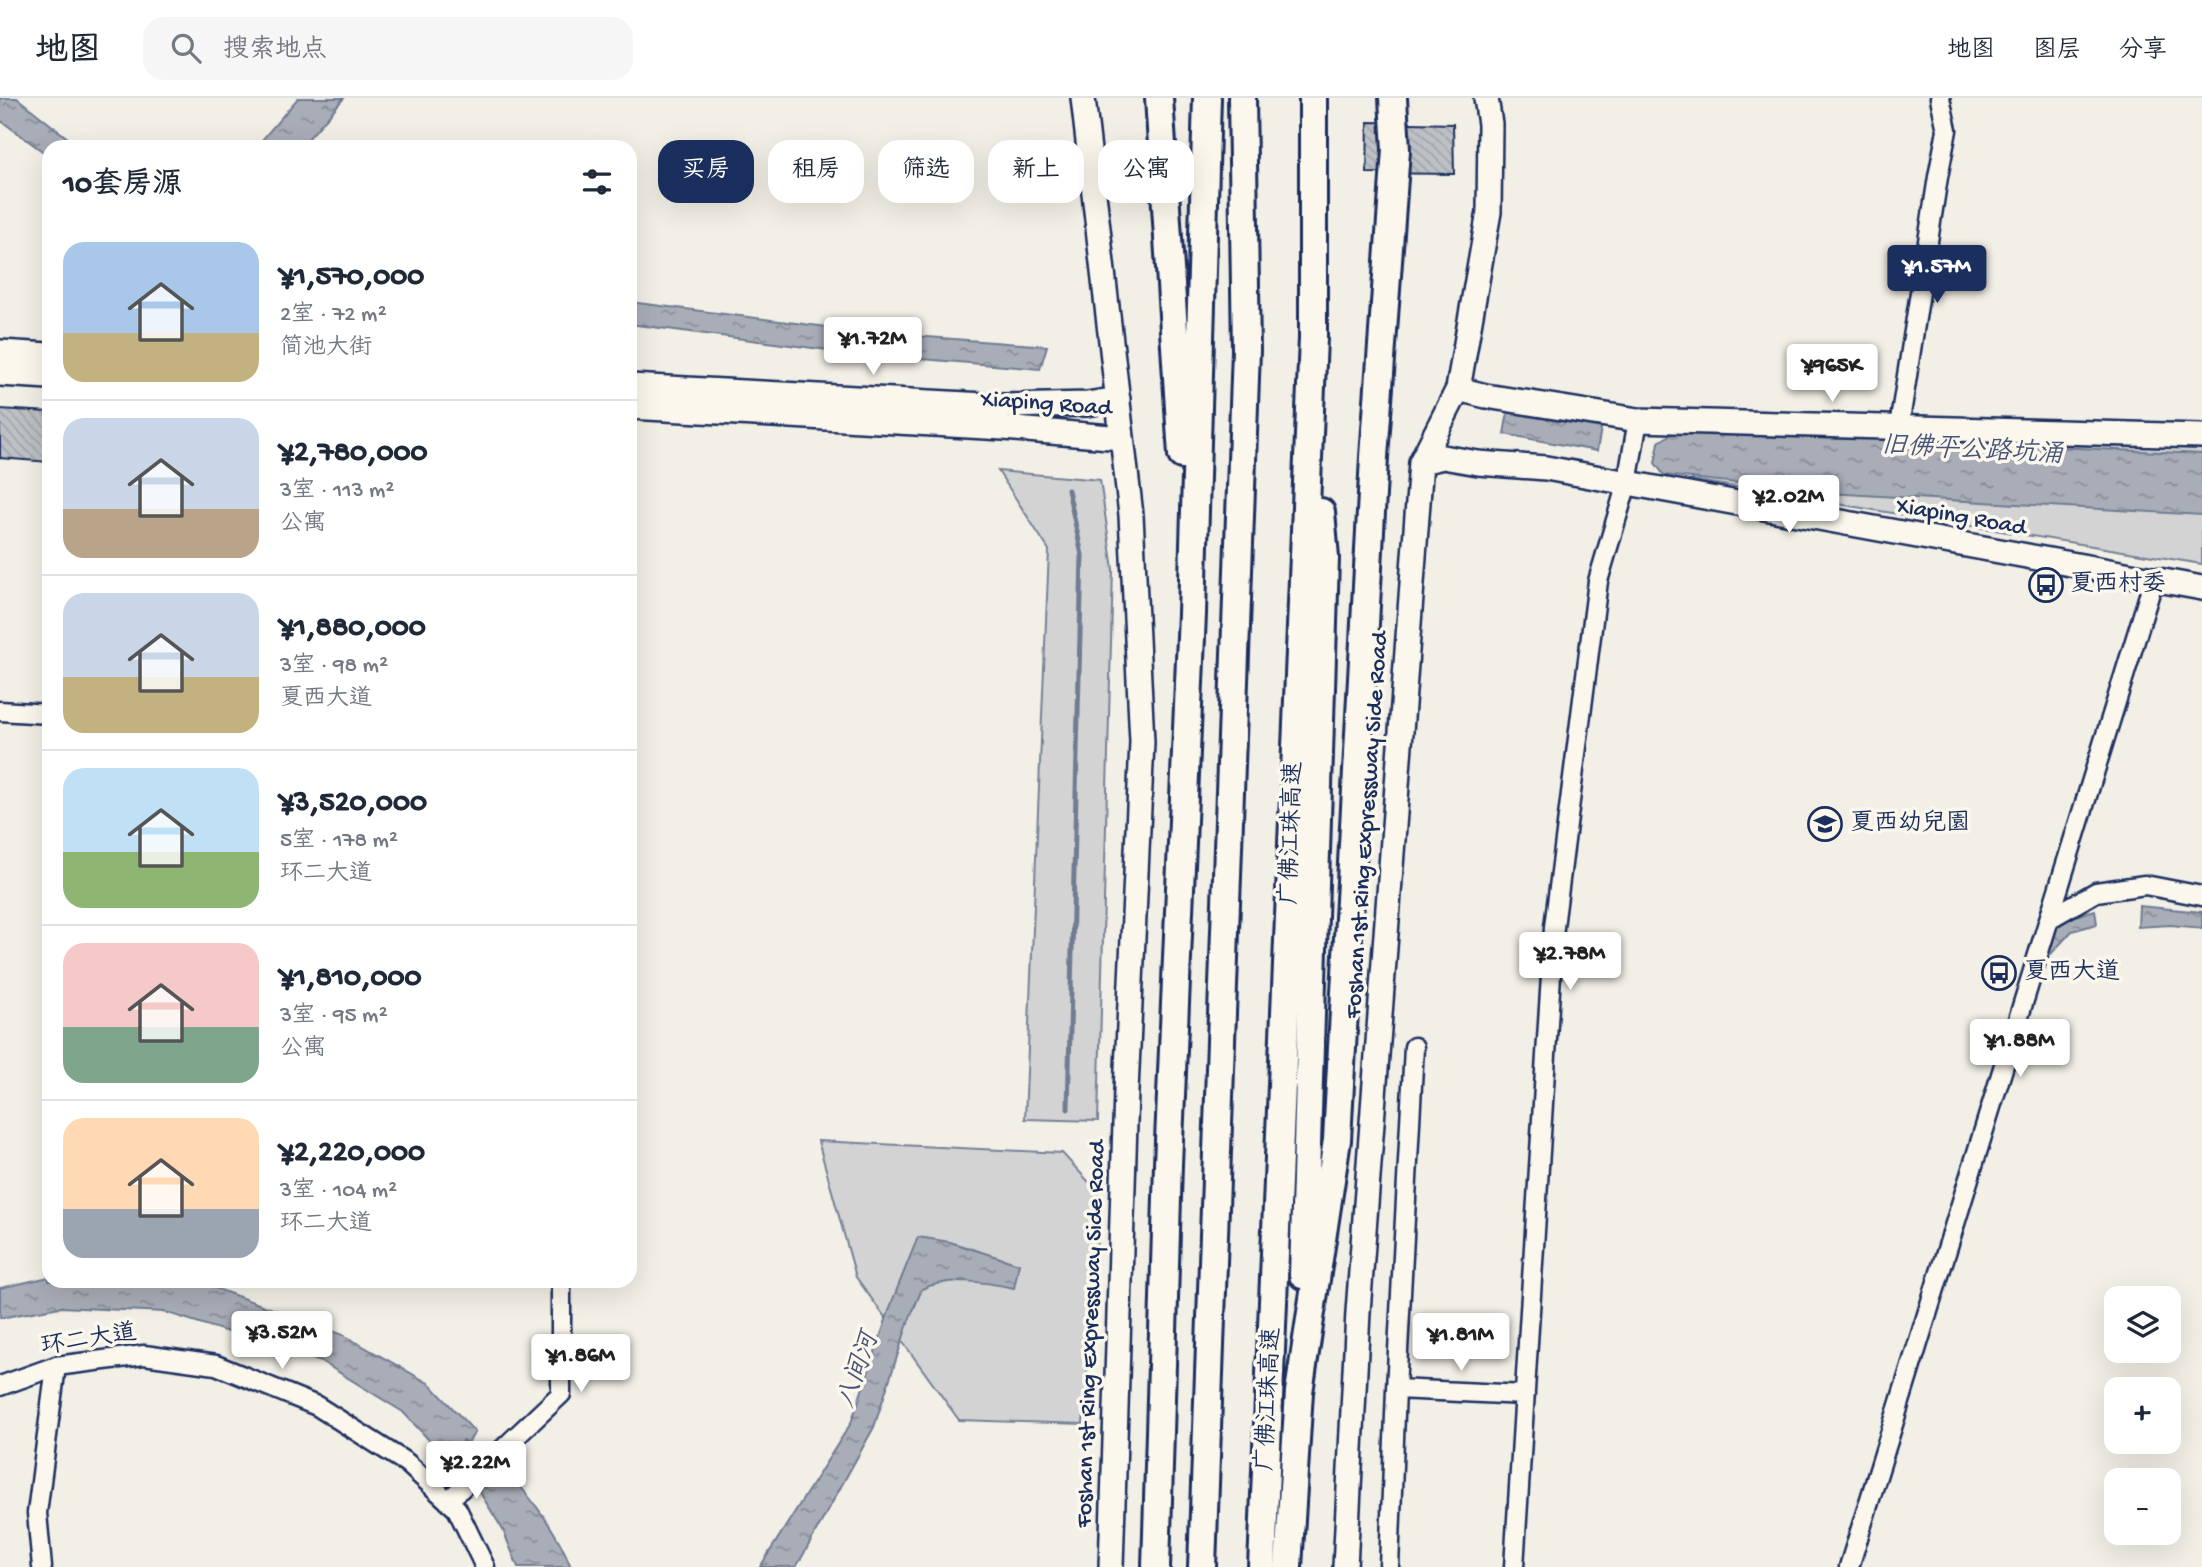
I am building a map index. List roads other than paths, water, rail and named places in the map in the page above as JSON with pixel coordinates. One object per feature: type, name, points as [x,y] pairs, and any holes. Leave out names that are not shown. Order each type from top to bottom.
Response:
[{"type":"highway","points":[[1159,98],[1192,614]]},
{"type":"highway","points":[[1156,1567],[1168,1164],[1192,614],[1207,98]]},
{"type":"highway","points":[[1202,1567],[1247,350],[1242,98]]},
{"type":"highway","name":"广佛江珠高速","points":[[1262,1567],[1311,411],[1314,98]]},
{"type":"highway","points":[[1299,1392],[1337,1140],[1374,457],[1396,150],[1392,98]]},
{"type":"highway","points":[[1288,1567],[1299,1392],[1325,558],[1311,411]]},
{"type":"main road","name":"Foshan 1st Ring Expressway Side Road","points":[[1083,98],[1131,515],[1142,743],[1125,1104],[1111,1567]]},
{"type":"main road","name":"Foshan 1st Ring Expressway Side Road","points":[[1345,1567],[1359,1312],[1421,462],[1458,389],[1489,212],[1490,124],[1486,98]]},
{"type":"main road","points":[[0,352],[42,355]]},
{"type":"main road","points":[[0,374],[42,376]]},
{"type":"main road","name":"Xiaping Road","points":[[637,386],[1004,406],[1087,404],[1118,399]]},
{"type":"main road","points":[[1458,389],[1486,396],[1638,420],[2202,436]]},
{"type":"main road","name":"Xiaping Road","points":[[637,407],[1004,428],[1122,438]]},
{"type":"main road","name":"Xiaping Road","points":[[1421,462],[1443,457],[1478,463],[1546,468],[2202,588]]},
{"type":"street","points":[[1899,427],[1947,130],[1940,98]]},
{"type":"street","points":[[1514,1567],[1555,927],[1598,581],[1627,483],[1638,420]]},
{"type":"street","points":[[1849,1567],[2154,579]]},
{"type":"street","points":[[0,711],[42,714]]},
{"type":"street","points":[[2049,919],[2096,892],[2145,885],[2202,897]]},
{"type":"street","points":[[1389,1567],[1414,1047]]},
{"type":"street","points":[[448,1501],[561,1394],[561,1288]]},
{"type":"street","name":"环二大道","points":[[0,1386],[56,1366],[144,1355],[216,1365],[317,1406],[407,1463],[457,1509],[485,1567]]},
{"type":"street","points":[[42,1567],[37,1513],[56,1366]]},
{"type":"street","points":[[1396,1389],[1525,1395]]},
{"type":"water","points":[[0,98],[17,98],[70,140],[42,140],[42,151],[0,120]]},
{"type":"water","points":[[298,98],[344,98],[307,140],[262,140]]},
{"type":"water","points":[[637,303],[875,333],[1047,346],[1040,369],[850,353],[637,325]]},
{"type":"water","points":[[1508,412],[1601,428],[1597,451],[1504,434]]},
{"type":"water","name":"旧佛平公路坑涌","points":[[1679,429],[2202,454],[2202,515],[1829,493],[1664,475],[1655,463],[1659,442]]},
{"type":"water","points":[[2139,906],[2202,912],[2202,928],[2170,925],[2138,927]]},
{"type":"water","points":[[2095,910],[2097,924],[2072,931],[2051,954],[2043,949],[2053,927],[2069,918]]},
{"type":"water","points":[[918,1237],[950,1242],[1019,1264],[1014,1288],[955,1281],[922,1289],[874,1427],[802,1557],[796,1567],[760,1567],[851,1423],[893,1299]]},
{"type":"water","points":[[42,1279],[42,1288],[215,1288],[343,1335],[430,1384],[475,1432],[453,1466],[403,1412],[322,1362],[165,1312],[60,1307],[0,1318],[0,1288]]},
{"type":"water","points":[[498,1462],[540,1511],[571,1567],[518,1567],[503,1530],[476,1486]]},
{"type":"waterway","points":[[1068,490],[1082,555],[1068,1109]]},
{"type":"waterway","points":[[463,1442],[482,1463]]},
{"type":"place","name":"夏西村委","points":[[2046,585]]},
{"type":"place","name":"夏西幼兒園","points":[[1825,824]]},
{"type":"place","name":"夏西大道","points":[[1999,973]]},
{"type":"water label","name":"八间河","points":[[860,1371]]}]
